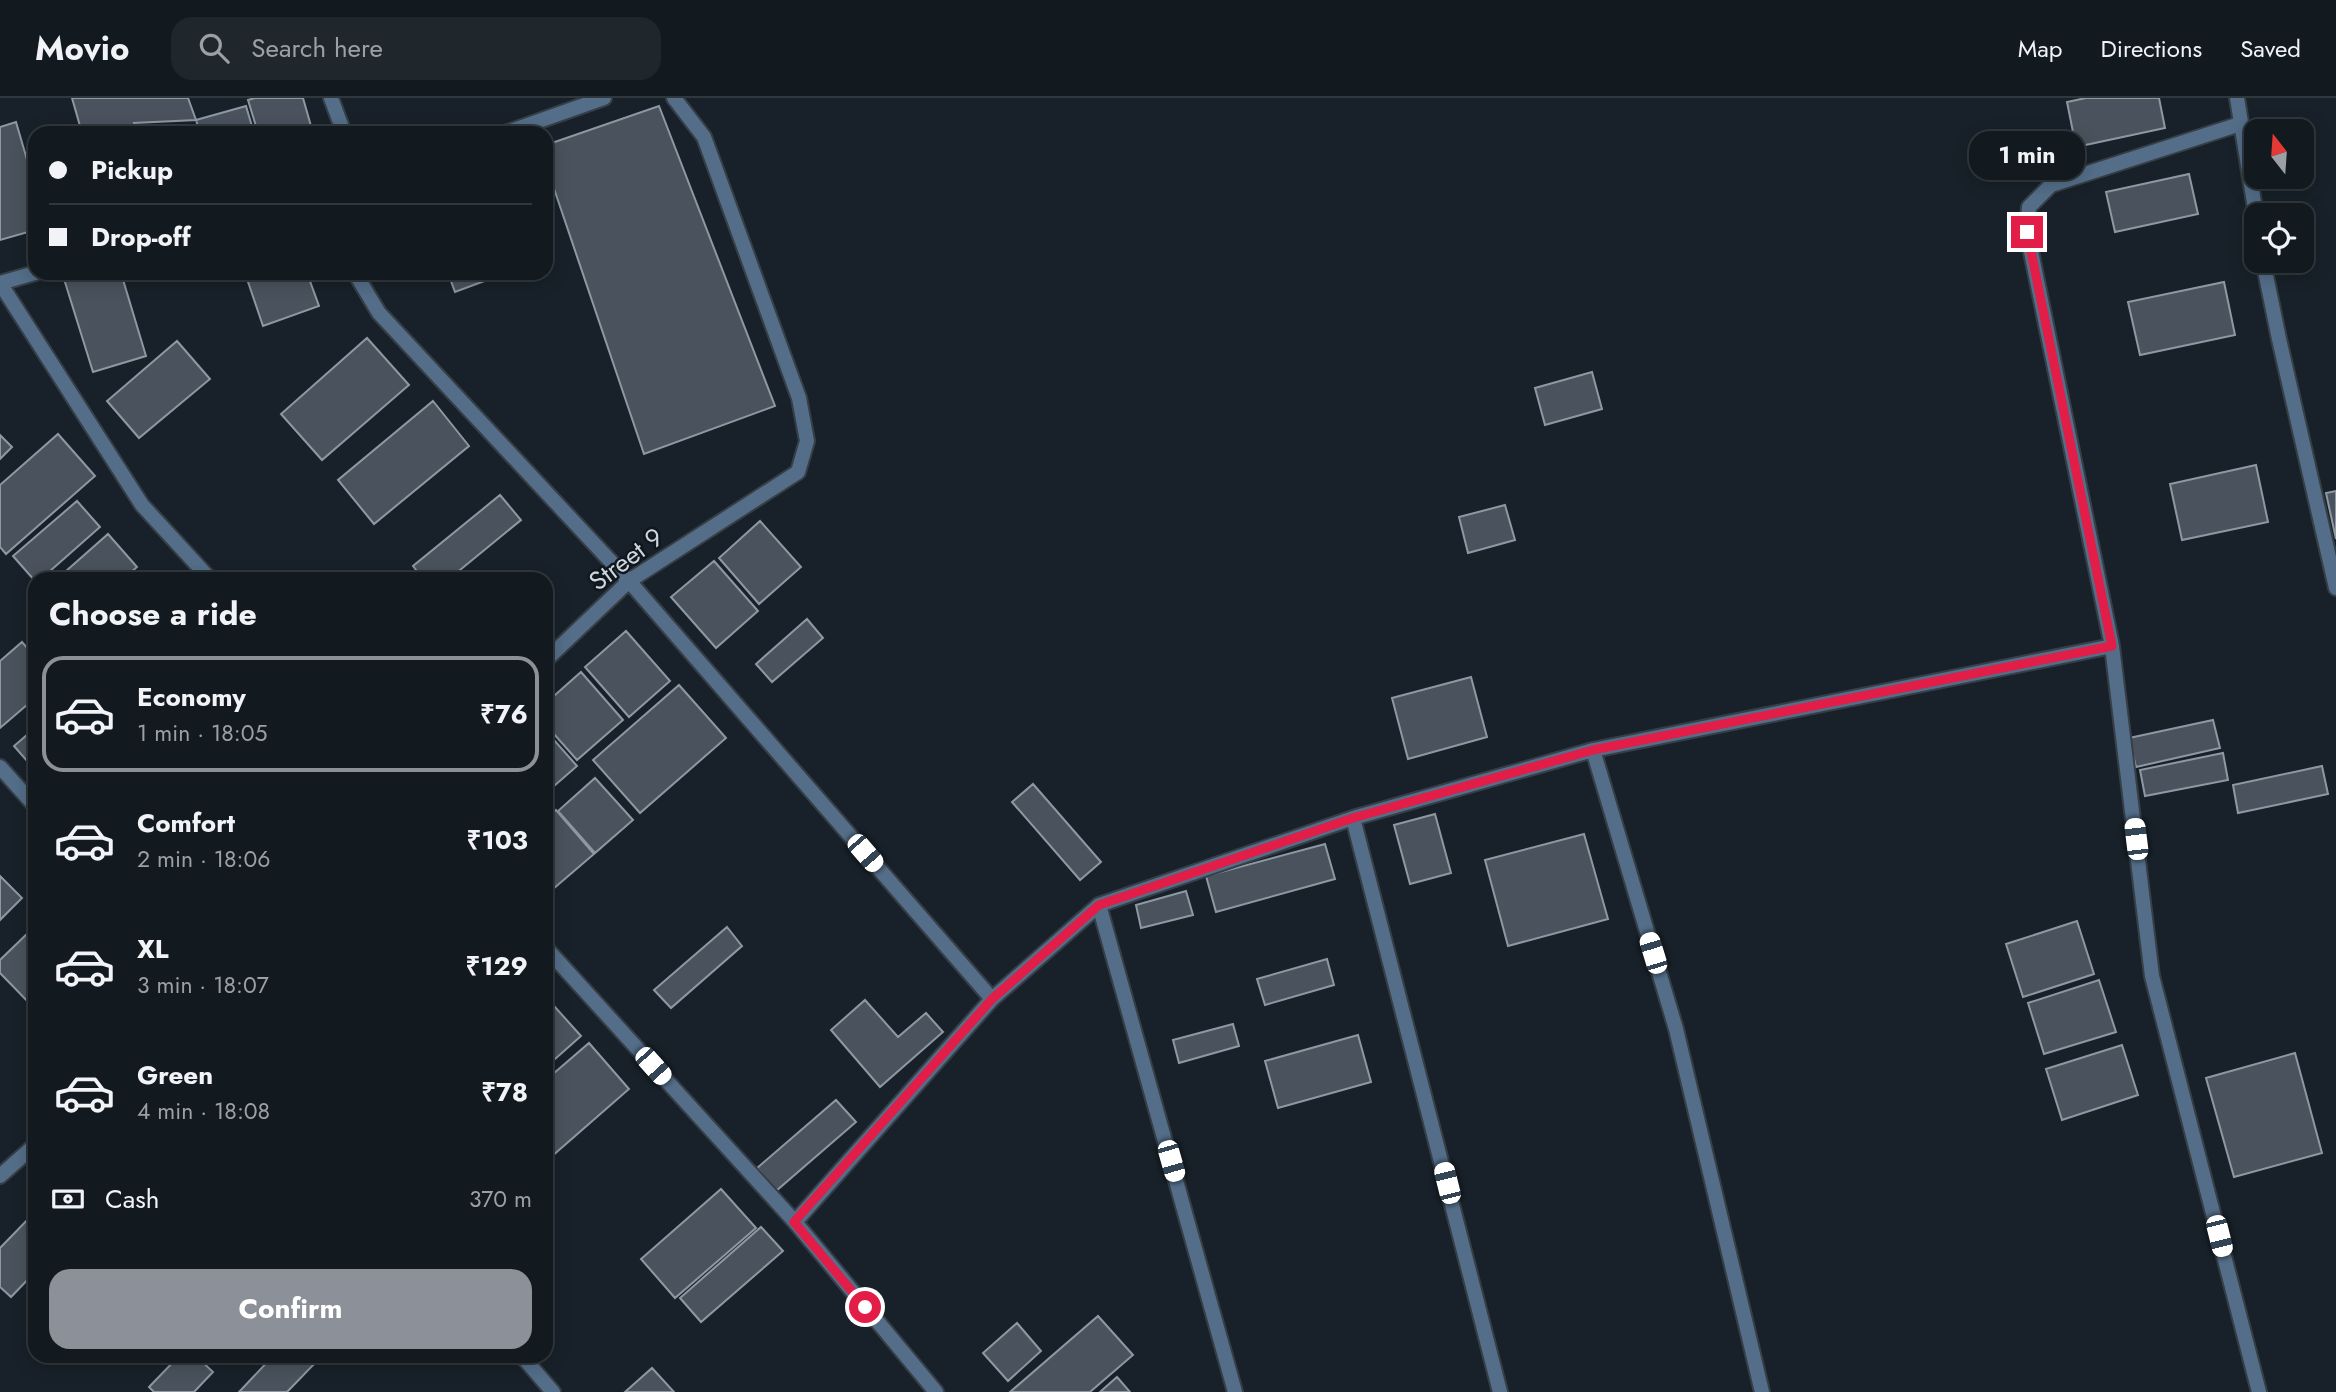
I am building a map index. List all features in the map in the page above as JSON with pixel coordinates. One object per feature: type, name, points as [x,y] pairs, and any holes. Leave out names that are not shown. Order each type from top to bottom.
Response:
[{"type":"street","points":[[331,98],[341,126]]},
{"type":"street","points":[[525,126],[604,98]]},
{"type":"street","name":"Street 9","points":[[553,653],[629,581],[798,472],[807,440],[799,398],[704,137],[674,98]]},
{"type":"street","points":[[2237,98],[2254,203]]},
{"type":"street","points":[[2240,124],[2051,186],[2029,207],[2027,232],[2112,646],[2152,976],[2259,1392]]},
{"type":"street","points":[[2265,273],[2278,340],[2336,588]]},
{"type":"street","points":[[28,275],[0,283],[142,505],[204,572]]},
{"type":"street","points":[[359,280],[379,313],[629,581],[992,999]]},
{"type":"street","points":[[794,1222],[992,999],[1099,905],[1353,818],[1593,750],[2112,646]]},
{"type":"street","points":[[1593,750],[1676,1029],[1762,1392]]},
{"type":"street","points":[[0,767],[28,798]]},
{"type":"street","points":[[1353,818],[1500,1392]]},
{"type":"street","points":[[1099,905],[1235,1392]]},
{"type":"street","points":[[553,956],[794,1222],[936,1392]]},
{"type":"street","points":[[0,1176],[28,1151]]},
{"type":"street","points":[[528,1363],[553,1392]]},
{"type":"building","points":[[72,98],[188,98],[196,120],[134,123],[135,126],[80,126]]},
{"type":"building","points":[[303,98],[311,126],[256,126],[248,100]]},
{"type":"building","points":[[2086,98],[2159,98],[2165,128],[2076,147],[2067,102]]},
{"type":"building","points":[[246,106],[252,126],[198,126],[196,120]]},
{"type":"building","points":[[659,106],[775,406],[644,454],[553,186],[553,143]]},
{"type":"building","points":[[16,122],[28,163],[28,232],[0,240],[0,127]]},
{"type":"building","points":[[2189,174],[2198,214],[2115,232],[2106,192]]},
{"type":"building","points":[[64,280],[123,280],[146,356],[93,372]]},
{"type":"building","points":[[247,280],[310,280],[319,306],[263,326]]},
{"type":"building","points":[[451,280],[487,280],[455,292]]},
{"type":"building","points":[[2224,282],[2235,335],[2140,355],[2128,302]]},
{"type":"building","points":[[367,338],[409,385],[322,460],[281,414]]},
{"type":"building","points":[[177,341],[210,379],[139,438],[107,401]]},
{"type":"building","points":[[1592,372],[1602,409],[1545,425],[1535,388]]},
{"type":"building","points":[[433,401],[469,446],[374,524],[338,480]]},
{"type":"building","points":[[58,434],[95,476],[6,554],[0,547],[0,485]]},
{"type":"building","points":[[0,435],[12,447],[0,459]]},
{"type":"building","points":[[2256,465],[2268,522],[2182,540],[2170,484]]},
{"type":"building","points":[[2336,491],[2336,539],[2326,493]]},
{"type":"building","points":[[500,495],[521,520],[458,572],[418,572],[413,566]]},
{"type":"building","points":[[77,501],[100,527],[49,572],[28,573],[13,556]]},
{"type":"building","points":[[1505,505],[1515,540],[1468,553],[1459,517]]},
{"type":"building","points":[[760,521],[801,567],[759,604],[719,558]]},
{"type":"building","points":[[108,534],[137,567],[131,572],[65,572]]},
{"type":"building","points":[[714,561],[758,611],[716,648],[671,597]]},
{"type":"building","points":[[807,619],[823,638],[772,682],[756,664]]},
{"type":"building","points":[[626,631],[670,681],[629,717],[585,667]]},
{"type":"building","points":[[22,642],[28,649],[28,704],[0,728],[0,661]]},
{"type":"building","points":[[581,672],[623,720],[577,760],[553,733],[553,697]]},
{"type":"building","points":[[1471,677],[1487,737],[1408,759],[1392,698]]},
{"type":"building","points":[[679,685],[726,738],[640,813],[593,760]]},
{"type":"building","points":[[2213,720],[2220,748],[2136,767],[2129,738]]},
{"type":"building","points":[[28,734],[28,762],[14,746]]},
{"type":"building","points":[[553,739],[577,766],[553,787]]},
{"type":"building","points":[[2223,753],[2228,780],[2145,796],[2140,770]]},
{"type":"building","points":[[2322,766],[2328,794],[2238,813],[2233,785]]},
{"type":"building","points":[[595,778],[633,820],[595,853],[558,811]]},
{"type":"building","points":[[1033,784],[1101,862],[1080,880],[1012,802]]},
{"type":"building","points":[[556,810],[594,854],[553,889],[553,813]]},
{"type":"building","points":[[1435,814],[1451,873],[1410,884],[1394,825]]},
{"type":"building","points":[[1584,834],[1608,919],[1508,946],[1485,860]]},
{"type":"building","points":[[1325,844],[1335,879],[1216,912],[1206,876]]},
{"type":"building","points":[[0,876],[22,898],[0,920]]},
{"type":"building","points":[[1186,891],[1193,915],[1141,928],[1136,905]]},
{"type":"building","points":[[2077,921],[2094,974],[2023,997],[2006,944]]},
{"type":"building","points":[[727,927],[742,946],[671,1008],[654,990]]},
{"type":"building","points":[[28,933],[28,1002],[0,973],[0,960]]},
{"type":"building","points":[[1327,959],[1334,985],[1265,1005],[1257,979]]},
{"type":"building","points":[[2099,980],[2116,1032],[2044,1054],[2028,1003]]},
{"type":"building","points":[[865,1000],[898,1037],[926,1013],[943,1032],[880,1087],[831,1030]]},
{"type":"building","points":[[553,1005],[581,1036],[553,1061]]},
{"type":"building","points":[[1233,1024],[1239,1046],[1179,1063],[1173,1040]]},
{"type":"building","points":[[1358,1035],[1371,1082],[1278,1108],[1265,1061]]},
{"type":"building","points":[[589,1043],[629,1089],[553,1155],[553,1074]]},
{"type":"building","points":[[2122,1045],[2138,1095],[2062,1120],[2046,1069]]},
{"type":"building","points":[[2295,1053],[2322,1153],[2234,1177],[2206,1078]]},
{"type":"building","points":[[836,1100],[856,1122],[776,1191],[757,1168]]},
{"type":"building","points":[[721,1189],[756,1228],[675,1298],[641,1259]]},
{"type":"building","points":[[28,1219],[28,1279],[11,1297],[0,1287],[0,1248]]},
{"type":"building","points":[[761,1227],[783,1251],[701,1322],[680,1298]]},
{"type":"building","points":[[1098,1316],[1133,1355],[1090,1392],[1010,1392]]},
{"type":"building","points":[[1017,1323],[1041,1351],[1008,1381],[983,1353]]},
{"type":"building","points":[[172,1363],[203,1363],[213,1372],[194,1392],[154,1392],[149,1387]]},
{"type":"building","points":[[266,1363],[315,1363],[287,1392],[239,1392]]},
{"type":"building","points":[[652,1368],[674,1392],[625,1392]]},
{"type":"building","points":[[1117,1377],[1130,1392],[1100,1392]]},
{"type":"route","points":[[865,1307],[794,1222],[992,999],[1099,905],[1353,818],[1593,750],[2112,646],[2027,232]]}]
